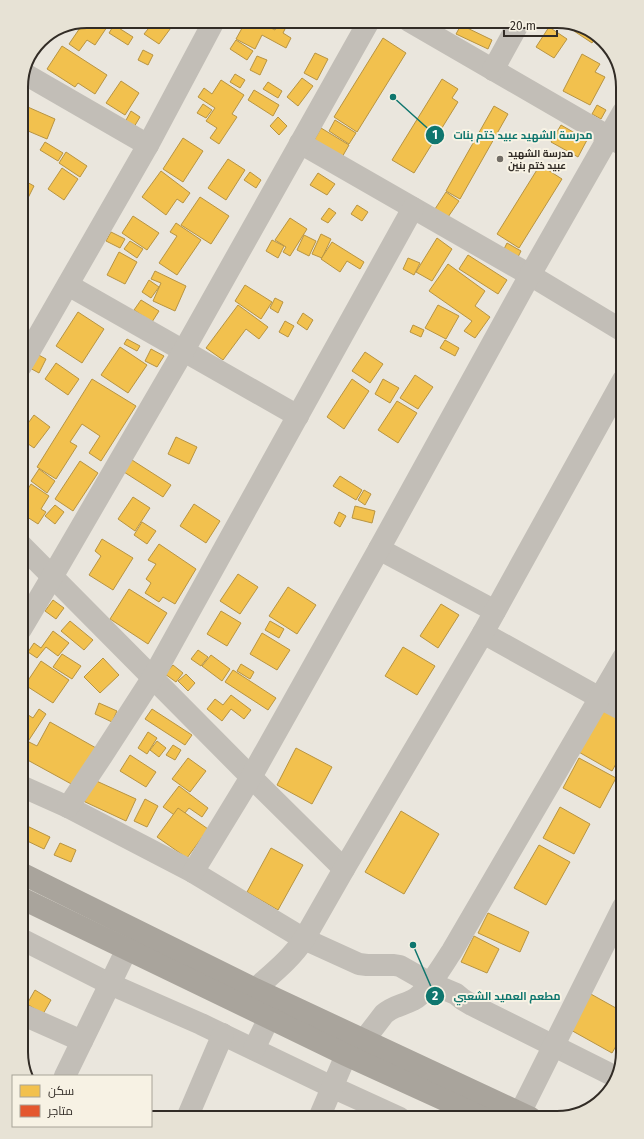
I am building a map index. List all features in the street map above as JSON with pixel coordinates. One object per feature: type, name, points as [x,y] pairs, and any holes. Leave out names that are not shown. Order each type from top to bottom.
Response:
[{"type":"highway","points":[[28,876],[255,989],[515,1111]]},
{"type":"highway","points":[[28,901],[346,1055],[469,1111]]},
{"type":"street","points":[[28,354],[148,145],[210,28]]},
{"type":"street","points":[[28,617],[184,350],[364,28]]},
{"type":"street","points":[[193,872],[250,778],[379,549],[530,275],[616,141],[421,28]]},
{"type":"street","points":[[493,70],[516,28]]},
{"type":"street","points":[[29,76],[148,145]]},
{"type":"street","points":[[300,143],[530,275],[616,327]]},
{"type":"street","points":[[68,807],[153,677],[413,208]]},
{"type":"street","points":[[68,284],[298,416]]},
{"type":"street","points":[[255,989],[288,960],[298,949],[483,633],[616,393]]},
{"type":"street","points":[[379,549],[495,611]]},
{"type":"street","points":[[28,551],[153,677],[250,778],[344,869]]},
{"type":"street","points":[[483,633],[616,706]]},
{"type":"street","points":[[364,1040],[388,1010],[418,997],[430,983],[452,950],[616,670]]},
{"type":"street","points":[[28,795],[68,807],[193,872],[304,939],[359,964],[400,966],[430,983],[456,994],[472,1005],[611,1075]]},
{"type":"street","points":[[528,1111],[554,1046],[616,921]]},
{"type":"street","points":[[28,943],[110,984],[223,1034],[385,1111]]},
{"type":"street","points":[[65,1075],[127,949]]},
{"type":"street","points":[[28,1017],[82,1041]]},
{"type":"street","points":[[254,1049],[269,1018]]},
{"type":"street","points":[[190,1111],[223,1034]]},
{"type":"street","points":[[321,1111],[346,1055]]},
{"type":"building: سكن","points":[[106,28],[95,45],[87,40],[79,51],[69,44],[79,29]]},
{"type":"building: سكن","points":[[112,28],[119,28],[133,37],[128,45],[109,33]]},
{"type":"building: سكن","points":[[149,28],[171,28],[159,44],[144,34]]},
{"type":"building: سكن","points":[[242,28],[271,28],[275,30],[276,28],[286,28],[283,33],[291,38],[286,48],[262,35],[255,49],[236,39]]},
{"type":"building: سكن","points":[[459,28],[467,28],[492,40],[488,49],[456,34]]},
{"type":"building: سكن","points":[[548,28],[567,39],[554,58],[536,47]]},
{"type":"building: سكن","points":[[574,31],[583,34],[593,41],[592,43]]},
{"type":"building: سكن","points":[[383,38],[406,53],[357,132],[334,117]]},
{"type":"building: سكن","points":[[236,40],[253,51],[247,60],[230,49]]},
{"type":"building: سكن","points":[[62,46],[107,75],[95,94],[78,83],[75,87],[47,69]]},
{"type":"building: سكن","points":[[143,50],[153,55],[148,65],[138,60]]},
{"type":"building: سكن","points":[[315,53],[328,59],[317,80],[304,73]]},
{"type":"building: سكن","points":[[582,54],[600,64],[595,72],[605,77],[590,105],[563,91]]},
{"type":"building: سكن","points":[[257,56],[267,60],[260,75],[250,70]]},
{"type":"building: سكن","points":[[235,74],[245,80],[240,88],[230,82]]},
{"type":"building: سكن","points":[[302,78],[313,86],[298,106],[287,97]]},
{"type":"building: سكن","points":[[442,79],[458,89],[452,98],[458,102],[414,173],[392,160]]},
{"type":"building: سكن","points":[[221,80],[244,95],[232,114],[237,117],[219,144],[210,138],[217,128],[206,121],[215,108],[198,97],[204,88],[212,94]]},
{"type":"building: سكن","points":[[121,81],[139,93],[125,115],[106,103]]},
{"type":"building: سكن","points":[[268,82],[282,91],[278,98],[263,89]]},
{"type":"building: سكن","points":[[254,90],[279,105],[273,116],[248,100]]},
{"type":"building: سكن","points":[[203,104],[212,110],[206,118],[197,113]]},
{"type":"building: سكن","points":[[597,105],[606,110],[601,119],[592,114]]},
{"type":"building: سكن","points":[[494,106],[508,114],[460,199],[446,191]]},
{"type":"building: سكن","points":[[28,107],[55,119],[47,139],[28,131]]},
{"type":"building: سكن","points":[[131,111],[140,117],[134,127],[125,122]]},
{"type":"building: سكن","points":[[278,117],[287,126],[279,135],[270,126]]},
{"type":"building: سكن","points":[[335,120],[356,133],[349,144],[329,131]]},
{"type":"building: سكن","points":[[561,125],[587,140],[578,157],[551,142]]},
{"type":"building: سكن","points":[[321,128],[349,145],[341,159],[313,142]]},
{"type":"building: سكن","points":[[183,138],[203,151],[183,182],[163,169]]},
{"type":"building: سكن","points":[[45,142],[63,153],[58,161],[40,150]]},
{"type":"building: سكن","points":[[66,152],[87,166],[80,177],[59,163]]},
{"type":"building: سكن","points":[[228,159],[245,170],[226,200],[208,188]]},
{"type":"building: سكن","points":[[540,165],[562,179],[519,248],[497,234]]},
{"type":"building: سكن","points":[[62,168],[78,179],[64,200],[48,189]]},
{"type":"building: سكن","points":[[161,171],[190,193],[183,203],[177,199],[166,215],[142,197]]},
{"type":"building: سكن","points":[[250,172],[261,180],[256,188],[244,180]]},
{"type":"building: سكن","points":[[318,173],[335,184],[327,195],[310,185]]},
{"type":"building: سكن","points":[[28,183],[34,186],[28,198]]},
{"type":"building: سكن","points":[[446,192],[459,201],[448,217],[435,209]]},
{"type":"building: سكن","points":[[200,197],[229,216],[211,244],[181,225]]},
{"type":"building: سكن","points":[[357,205],[368,212],[362,221],[351,214]]},
{"type":"building: سكن","points":[[329,208],[336,213],[328,223],[321,219]]},
{"type":"building: سكن","points":[[133,216],[159,233],[147,250],[122,233]]},
{"type":"building: سكن","points":[[290,218],[307,229],[290,256],[283,252],[286,247],[275,240]]},
{"type":"building: سكن","points":[[176,223],[201,240],[177,275],[159,263],[177,236],[170,232]]},
{"type":"building: سكن","points":[[111,232],[125,239],[120,248],[106,241]]},
{"type":"building: سكن","points":[[321,234],[331,239],[322,258],[312,254]]},
{"type":"building: سكن","points":[[304,235],[316,241],[309,256],[297,250]]},
{"type":"building: سكن","points":[[437,238],[452,249],[432,281],[416,272]]},
{"type":"building: سكن","points":[[272,240],[284,246],[278,258],[266,251]]},
{"type":"building: سكن","points":[[130,241],[143,249],[137,258],[124,249]]},
{"type":"building: سكن","points":[[332,242],[364,262],[360,269],[347,261],[340,272],[321,259]]},
{"type":"building: سكن","points":[[507,243],[521,251],[517,259],[503,251]]},
{"type":"building: سكن","points":[[119,252],[137,262],[125,284],[107,275]]},
{"type":"building: سكن","points":[[468,255],[507,280],[498,294],[459,269]]},
{"type":"building: سكن","points":[[408,258],[420,263],[414,275],[403,269]]},
{"type":"building: سكن","points":[[448,264],[485,291],[475,306],[490,317],[475,338],[464,331],[472,321],[429,291]]},
{"type":"building: سكن","points":[[155,271],[186,286],[175,311],[153,301],[161,283],[151,279]]},
{"type":"building: سكن","points":[[149,280],[159,287],[151,298],[142,292]]},
{"type":"building: سكن","points":[[245,285],[272,302],[261,319],[235,301]]},
{"type":"building: سكن","points":[[275,298],[283,302],[278,313],[270,308]]},
{"type":"building: سكن","points":[[141,300],[159,311],[152,322],[134,310]]},
{"type":"building: سكن","points":[[238,305],[268,327],[259,339],[246,329],[223,360],[206,348]]},
{"type":"building: سكن","points":[[438,305],[459,316],[446,339],[425,328]]},
{"type":"building: سكن","points":[[78,312],[104,329],[82,363],[56,346]]},
{"type":"building: سكن","points":[[303,313],[313,320],[307,330],[297,323]]},
{"type":"building: سكن","points":[[285,321],[294,326],[288,337],[279,332]]},
{"type":"building: سكن","points":[[413,325],[424,330],[421,337],[410,332]]},
{"type":"building: سكن","points":[[127,339],[140,346],[137,351],[124,344]]},
{"type":"building: سكن","points":[[445,340],[459,348],[455,356],[440,348]]},
{"type":"building: سكن","points":[[120,347],[147,365],[128,393],[101,375]]},
{"type":"building: سكن","points":[[151,349],[164,356],[157,367],[145,361]]},
{"type":"building: سكن","points":[[365,352],[383,364],[370,383],[352,371]]},
{"type":"building: سكن","points":[[35,353],[46,359],[39,373],[28,367]]},
{"type":"building: سكن","points":[[56,363],[79,379],[68,395],[45,379]]},
{"type":"building: سكن","points":[[415,375],[433,387],[418,409],[400,398]]},
{"type":"building: سكن","points":[[92,379],[136,406],[101,461],[89,453],[100,436],[82,424],[70,442],[77,446],[56,479],[37,467]]},
{"type":"building: سكن","points":[[352,379],[369,391],[344,429],[327,417]]},
{"type":"building: سكن","points":[[383,379],[399,388],[390,403],[375,394]]},
{"type":"building: سكن","points":[[397,401],[417,413],[398,443],[378,430]]},
{"type":"building: سكن","points":[[34,415],[50,427],[34,448],[28,444],[28,423]]},
{"type":"building: سكن","points":[[176,437],[197,447],[189,464],[168,454]]},
{"type":"building: سكن","points":[[132,460],[171,485],[163,497],[124,472]]},
{"type":"building: سكن","points":[[80,461],[98,473],[73,511],[55,499]]},
{"type":"building: سكن","points":[[39,469],[55,481],[47,493],[31,481]]},
{"type":"building: سكن","points":[[340,476],[362,490],[356,500],[333,486]]},
{"type":"building: سكن","points":[[31,484],[49,496],[41,509],[46,512],[38,524],[28,518],[28,489]]},
{"type":"building: سكن","points":[[364,490],[371,494],[365,505],[358,500]]},
{"type":"building: سكن","points":[[133,497],[150,508],[135,531],[118,519]]},
{"type":"building: سكن","points":[[194,504],[220,521],[206,543],[180,526]]},
{"type":"building: سكن","points":[[55,505],[64,512],[55,524],[45,516]]},
{"type":"building: سكن","points":[[355,506],[375,511],[372,523],[352,518]]},
{"type":"building: سكن","points":[[339,512],[346,516],[340,527],[334,523]]},
{"type":"building: سكن","points":[[142,522],[156,531],[147,544],[134,535]]},
{"type":"building: سكن","points":[[102,539],[133,558],[113,590],[89,575],[101,556],[95,551]]},
{"type":"building: سكن","points":[[159,544],[196,569],[175,604],[163,597],[159,602],[145,593],[151,583],[146,579],[156,564],[148,560]]},
{"type":"building: سكن","points":[[238,574],[258,587],[240,614],[220,601]]},
{"type":"building: سكن","points":[[288,587],[316,605],[297,634],[269,616]]},
{"type":"building: سكن","points":[[129,589],[167,613],[148,644],[110,619]]},
{"type":"building: سكن","points":[[53,600],[64,608],[56,619],[45,611]]},
{"type":"building: سكن","points":[[441,604],[459,615],[438,648],[420,636]]},
{"type":"building: سكن","points":[[221,611],[241,623],[227,646],[207,634]]},
{"type":"building: سكن","points":[[70,621],[93,640],[84,650],[61,631]]},
{"type":"building: سكن","points":[[270,621],[284,629],[279,638],[265,630]]},
{"type":"building: سكن","points":[[53,631],[69,643],[58,656],[46,647],[37,658],[28,652],[34,643],[41,648]]},
{"type":"building: سكن","points":[[262,633],[290,650],[277,670],[250,654]]},
{"type":"building: سكن","points":[[403,647],[435,666],[417,695],[385,676]]},
{"type":"building: سكن","points":[[198,650],[208,657],[201,666],[191,659]]},
{"type":"building: سكن","points":[[62,654],[81,666],[72,679],[53,667]]},
{"type":"building: سكن","points":[[211,655],[230,669],[222,681],[202,666]]},
{"type":"building: سكن","points":[[103,658],[119,675],[100,693],[84,677]]},
{"type":"building: سكن","points":[[41,661],[69,680],[53,703],[28,687],[28,680]]},
{"type":"building: سكن","points":[[241,664],[254,672],[250,679],[237,671]]},
{"type":"building: سكن","points":[[173,665],[183,673],[176,682],[165,674]]},
{"type":"building: سكن","points":[[233,670],[276,698],[268,710],[225,682]]},
{"type":"building: سكن","points":[[186,674],[195,683],[188,691],[178,681]]},
{"type":"building: سكن","points":[[231,695],[251,710],[244,719],[231,709],[222,721],[207,709],[215,699],[223,705]]},
{"type":"building: سكن","points":[[99,703],[117,711],[112,722],[95,714]]},
{"type":"building: سكن","points":[[39,709],[46,714],[28,741],[28,715],[33,718]]},
{"type":"building: سكن","points":[[152,709],[192,735],[185,745],[145,719]]},
{"type":"building: سكن","points":[[601,709],[616,718],[616,764],[612,771],[577,751]]},
{"type":"building: سكن","points":[[50,722],[96,748],[75,786],[28,760],[29,742],[37,746]]},
{"type":"building: سكن","points":[[148,732],[157,738],[147,754],[138,748]]},
{"type":"building: سكن","points":[[157,741],[166,748],[159,757],[150,750]]},
{"type":"building: سكن","points":[[173,745],[181,750],[175,760],[166,755]]},
{"type":"building: سكن","points":[[296,748],[332,767],[312,804],[277,785]]},
{"type":"building: سكن","points":[[130,755],[156,772],[146,787],[120,771]]},
{"type":"building: سكن","points":[[188,758],[206,771],[190,792],[172,779]]},
{"type":"building: سكن","points":[[579,758],[616,778],[600,808],[563,788]]},
{"type":"building: سكن","points":[[92,779],[136,799],[126,821],[81,800]]},
{"type":"building: سكن","points":[[179,786],[208,808],[202,817],[189,808],[180,819],[163,807]]},
{"type":"building: سكن","points":[[145,799],[158,806],[147,827],[134,821]]},
{"type":"building: سكن","points":[[560,807],[590,824],[574,854],[543,838]]},
{"type":"building: سكن","points":[[178,808],[208,829],[187,858],[157,837]]},
{"type":"building: سكن","points":[[401,811],[439,834],[404,894],[365,872]]},
{"type":"building: سكن","points":[[28,826],[50,837],[44,849],[28,841]]},
{"type":"building: سكن","points":[[60,843],[76,850],[71,862],[54,855]]},
{"type":"building: سكن","points":[[539,845],[570,862],[546,905],[514,888]]},
{"type":"building: سكن","points":[[271,848],[303,865],[278,910],[247,892]]},
{"type":"building: سكن","points":[[488,913],[529,932],[520,952],[478,933]]},
{"type":"building: سكن","points":[[474,936],[499,949],[487,973],[461,962]]},
{"type":"building: سكن","points":[[35,990],[51,1000],[43,1014],[28,1005]]},
{"type":"building: سكن","points":[[589,993],[616,1008],[616,1046],[612,1053],[569,1029]]},
{"type":"place","name":"مدرسة الشهيد عبيد ختم بنات","points":[[393,97]]},
{"type":"place","name":"مدرسة الشهيد عبيد ختم بنين","points":[[500,159]]},
{"type":"place","name":"مطعم العميد الشعبي","points":[[413,945]]}]
